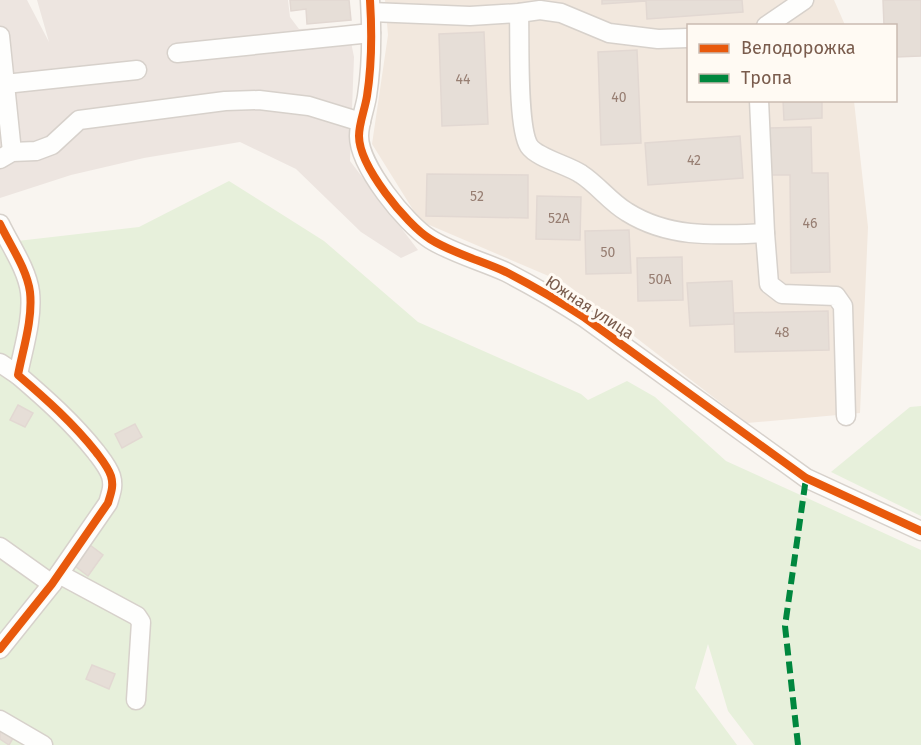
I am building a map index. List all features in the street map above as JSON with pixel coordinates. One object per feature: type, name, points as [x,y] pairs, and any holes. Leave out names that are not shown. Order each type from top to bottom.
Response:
[{"type":"street","points":[[769,24],[804,0]]},
{"type":"street","points":[[371,6],[470,16],[519,13],[540,5],[609,33],[658,39],[687,38]]},
{"type":"street","name":"Южная улица","points":[[371,6],[371,64],[367,99],[359,136],[368,165],[378,183],[416,229],[431,240],[506,272],[550,295],[806,478],[921,531]]},
{"type":"street","points":[[519,13],[522,124],[530,147],[537,153],[583,175],[626,212],[653,226],[682,234],[710,236],[765,233]]},
{"type":"street","points":[[177,53],[371,33]]},
{"type":"street","points":[[0,36],[5,84],[6,155],[36,151],[52,145],[79,120],[225,101],[259,100],[309,106],[361,122]]},
{"type":"street","points":[[5,84],[137,70]]},
{"type":"street","points":[[759,102],[765,233],[770,284],[782,294],[836,296],[843,306],[846,417]]},
{"type":"street","points":[[0,224],[21,265],[30,291],[30,315],[18,375]]},
{"type":"street","points":[[0,363],[57,408],[84,437],[105,464],[111,476],[113,488],[108,502],[56,579],[0,649]]},
{"type":"street","points":[[0,547],[56,579],[137,615],[141,622],[136,700]]},
{"type":"street","points":[[0,720],[43,745]]},
{"type":"shaded area","points":[[0,0],[27,0],[49,42],[37,0],[288,0],[290,17],[299,29],[348,27],[354,57],[350,161],[418,250],[401,258],[361,232],[296,169],[240,142],[144,158],[71,175],[0,198]]},
{"type":"shaded area","points":[[385,0],[834,0],[845,24],[687,24],[687,102],[854,102],[868,227],[860,413],[747,423],[565,283],[420,221],[372,144],[388,35]]},
{"type":"green space","points":[[229,181],[324,241],[418,322],[581,394],[588,400],[627,381],[655,397],[726,461],[921,550],[921,745],[754,745],[728,711],[708,644],[695,688],[737,745],[0,745],[0,243],[139,227]]},
{"type":"green space","points":[[921,406],[921,516],[831,472],[910,407]]},
{"type":"building","points":[[290,0],[349,0],[351,20],[307,24],[306,9],[291,11]]},
{"type":"building","points":[[602,0],[742,0],[743,12],[647,19],[646,1],[602,4]]},
{"type":"building","points":[[883,0],[921,0],[921,56],[897,57],[897,24],[884,24]]},
{"type":"building","points":[[484,32],[488,124],[442,126],[439,34]]},
{"type":"building","points":[[637,50],[641,143],[601,145],[598,52]]},
{"type":"building","points":[[783,102],[822,102],[822,118],[784,120]]},
{"type":"building","points":[[811,127],[812,173],[828,173],[830,272],[791,273],[790,175],[770,175],[769,128]]},
{"type":"building","points":[[740,136],[743,178],[648,185],[645,143]]},
{"type":"building","points":[[427,174],[528,175],[528,218],[426,216]]},
{"type":"building","points":[[537,196],[581,197],[580,240],[536,239]]},
{"type":"building","points":[[629,230],[631,273],[586,274],[585,231]]},
{"type":"building","points":[[682,257],[683,300],[638,301],[637,258]]},
{"type":"building","points":[[732,281],[734,324],[690,326],[687,283]]},
{"type":"building","points":[[828,311],[829,350],[735,352],[734,313]]},
{"type":"building","points":[[18,405],[33,413],[25,427],[10,420]]},
{"type":"building","points":[[135,424],[142,437],[122,448],[115,434]]},
{"type":"building","points":[[90,545],[103,555],[88,576],[75,566]]},
{"type":"building","points":[[92,665],[115,674],[109,689],[86,679]]},
{"type":"building","points":[[3,727],[15,735],[9,745],[0,739]]},
{"type":"marked path","points":[[798,745],[785,626],[806,478]]},
{"type":"cycle path","points":[[370,0],[371,60],[367,96],[359,131],[361,148],[375,178],[409,221],[439,244],[506,272],[585,318],[806,478],[921,531]]},
{"type":"cycle path","points":[[0,224],[22,266],[30,292],[29,323],[18,375],[87,441],[107,467],[112,483],[108,503],[52,584],[0,649]]}]
